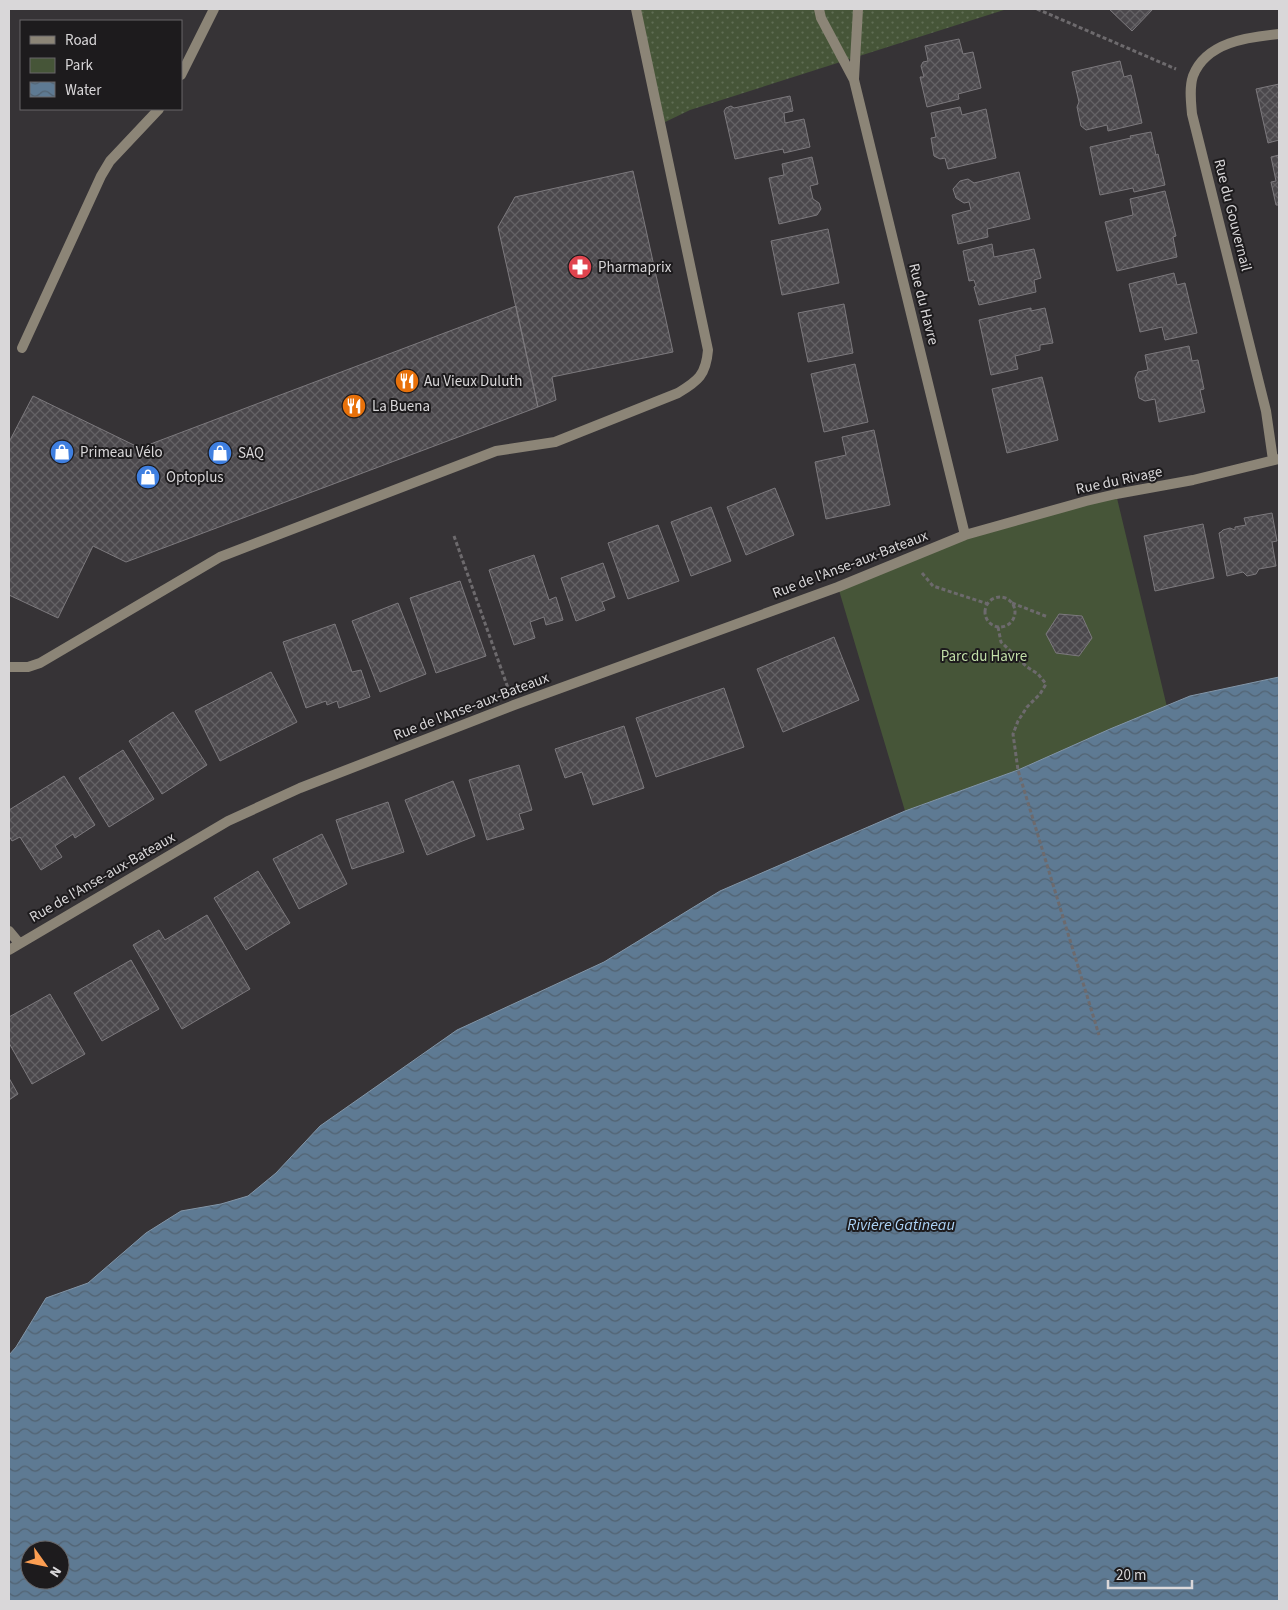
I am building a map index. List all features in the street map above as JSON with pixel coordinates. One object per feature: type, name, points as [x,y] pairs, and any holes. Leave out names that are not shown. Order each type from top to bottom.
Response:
[{"type":"street","points":[[182,73],[214,9]]},
{"type":"street","points":[[9,668],[28,667],[40,663],[220,558],[496,451],[555,442],[678,393],[696,382],[707,364],[708,350],[636,9]]},
{"type":"street","name":"Rue du Havre","points":[[819,9],[854,80],[965,535]]},
{"type":"street","name":"Rue du Havre","points":[[854,80],[858,9]]},
{"type":"street","points":[[1193,76],[1202,61],[1217,48],[1253,36],[1279,34]]},
{"type":"street","name":"Rue du Gouvernail","points":[[1193,76],[1190,93],[1192,114],[1266,411],[1276,460]]},
{"type":"street","points":[[22,348],[101,176],[110,161],[158,110]]},
{"type":"street","name":"Rue du Rivage","points":[[965,535],[1086,501],[1193,480],[1276,460]]},
{"type":"street","name":"Rue de l'Anse-aux-Bateaux","points":[[9,950],[228,821],[300,788],[514,705],[838,587],[965,535]]},
{"type":"street","points":[[9,931],[19,943]]},
{"type":"path","points":[[1036,9],[1193,76]]},
{"type":"path","points":[[454,536],[514,705]]},
{"type":"path","points":[[910,558],[933,586],[988,604]]},
{"type":"path","points":[[996,598],[1008,599],[1015,607],[1015,617],[1007,626],[998,627],[990,623],[987,618],[986,609],[988,604],[996,598]]},
{"type":"path","points":[[1012,603],[1048,617]]},
{"type":"path","points":[[998,627],[1001,642],[1027,667],[1038,674],[1046,684],[1040,694],[1027,706],[1013,734],[1018,770],[1099,1035]]},
{"type":"green space","points":[[636,9],[1007,9],[690,110],[661,124]]},
{"type":"green space","name":"Parc du Havre","points":[[1116,494],[1167,707],[1110,729],[1018,770],[905,811],[838,587],[965,535]]},
{"type":"water","name":"Rivière Gatineau","points":[[1279,677],[1279,1601],[9,1601],[9,1355],[16,1347],[46,1298],[88,1283],[146,1233],[181,1211],[221,1204],[248,1196],[276,1173],[320,1126],[457,1030],[604,962],[720,891],[905,811],[1018,770],[1190,696]]},
{"type":"building","points":[[1109,9],[1153,9],[1132,31]]},
{"type":"building","points":[[959,39],[963,54],[973,52],[981,88],[958,94],[959,99],[927,107],[920,77],[924,77],[921,66],[923,62],[928,61],[925,46]]},
{"type":"building","points":[[1120,61],[1124,77],[1131,75],[1142,123],[1108,131],[1107,125],[1086,130],[1081,126],[1077,107],[1079,102],[1072,72]]},
{"type":"building","points":[[1279,84],[1279,140],[1268,143],[1256,89]]},
{"type":"building","points":[[790,96],[793,111],[784,113],[785,123],[804,119],[810,147],[784,153],[783,149],[735,159],[724,111],[726,108]]},
{"type":"building","points":[[960,107],[962,115],[986,109],[996,158],[948,169],[945,158],[940,159],[934,156],[931,138],[936,137],[931,113]]},
{"type":"building","points":[[1151,132],[1165,185],[1134,192],[1133,188],[1100,195],[1090,147]]},
{"type":"building","points":[[1279,155],[1279,205],[1276,205],[1271,182],[1276,181],[1271,157]]},
{"type":"building","points":[[812,157],[818,184],[810,186],[813,199],[819,203],[821,209],[817,215],[779,224],[769,178],[784,175],[782,164]]},
{"type":"building","name":"Pharmaprix","points":[[633,171],[673,352],[552,377],[556,400],[538,407],[498,227],[515,197]]},
{"type":"building","points":[[1019,172],[1030,219],[987,229],[988,237],[958,244],[952,215],[971,210],[969,202],[964,203],[956,198],[953,189],[960,181],[968,179],[974,183]]},
{"type":"building","points":[[1165,191],[1176,236],[1173,237],[1177,257],[1117,271],[1105,222],[1133,215],[1130,199]]},
{"type":"building","points":[[828,229],[839,283],[782,295],[771,241]]},
{"type":"building","points":[[992,244],[994,257],[1034,249],[1041,278],[1034,280],[1036,292],[979,305],[974,280],[969,281],[963,251]]},
{"type":"building","points":[[1174,273],[1177,285],[1185,283],[1197,333],[1165,340],[1162,327],[1140,332],[1129,284]]},
{"type":"building","points":[[844,304],[853,353],[808,362],[798,313]]},
{"type":"building","points":[[516,306],[538,407],[126,562],[93,546],[58,618],[9,595],[9,442],[33,396],[140,448]]},
{"type":"building","points":[[1031,308],[1031,311],[1045,308],[1053,343],[1040,345],[1040,350],[1015,356],[1018,369],[991,375],[979,320]]},
{"type":"building","points":[[1189,346],[1192,361],[1198,360],[1204,389],[1200,390],[1205,412],[1159,422],[1155,399],[1145,401],[1139,398],[1135,378],[1138,372],[1148,370],[1145,355]]},
{"type":"building","points":[[855,364],[868,422],[824,432],[811,374]]},
{"type":"building","points":[[1042,377],[1058,440],[1007,453],[992,389]]},
{"type":"building","points":[[874,430],[890,505],[826,519],[815,462],[846,455],[842,437]]},
{"type":"building","points":[[775,488],[794,535],[746,555],[727,507]]},
{"type":"building","points":[[711,507],[731,561],[691,576],[671,522]]},
{"type":"building","points":[[1272,513],[1277,541],[1272,542],[1276,566],[1259,569],[1256,574],[1247,576],[1243,572],[1227,576],[1219,533],[1223,530],[1230,528],[1235,530],[1235,527],[1246,525],[1244,518]]},
{"type":"building","points":[[1203,524],[1214,578],[1155,591],[1144,536]]},
{"type":"building","points":[[658,525],[679,581],[628,599],[608,543]]},
{"type":"building","points":[[534,555],[549,600],[556,597],[563,620],[546,625],[544,617],[530,622],[535,638],[514,645],[489,570]]},
{"type":"building","points":[[603,563],[615,597],[602,602],[605,610],[576,621],[561,578]]},
{"type":"building","points":[[460,581],[486,656],[436,673],[410,598]]},
{"type":"building","points":[[398,603],[426,674],[380,692],[352,621]]},
{"type":"building","points":[[1059,614],[1082,616],[1092,638],[1079,656],[1056,653],[1046,634]]},
{"type":"building","points":[[335,624],[352,672],[361,670],[370,697],[339,708],[337,701],[327,705],[326,701],[306,708],[283,642]]},
{"type":"building","points":[[834,637],[859,700],[783,732],[757,669]]},
{"type":"building","points":[[271,672],[297,722],[220,761],[195,711]]},
{"type":"building","points":[[724,688],[744,747],[656,777],[636,718]]},
{"type":"building","points":[[173,712],[207,765],[162,794],[129,741]]},
{"type":"building","points":[[624,726],[644,788],[593,805],[582,772],[565,778],[555,749]]},
{"type":"building","points":[[123,750],[154,799],[109,827],[79,778]]},
{"type":"building","points":[[519,765],[532,810],[519,814],[524,829],[487,840],[469,780]]},
{"type":"building","points":[[64,776],[95,825],[75,838],[73,834],[55,846],[62,857],[41,870],[20,837],[12,841],[9,836],[9,810]]},
{"type":"building","points":[[453,781],[475,836],[427,855],[405,800]]},
{"type":"building","points":[[388,802],[404,852],[352,869],[336,820]]},
{"type":"building","points":[[322,834],[347,884],[299,909],[273,859]]},
{"type":"building","points":[[258,871],[290,923],[246,950],[214,898]]},
{"type":"building","points":[[207,915],[250,989],[182,1029],[133,945],[159,930],[165,940]]},
{"type":"building","points":[[131,960],[159,1009],[102,1041],[74,993]]},
{"type":"building","points":[[50,994],[85,1054],[32,1084],[9,1043],[9,1017]]},
{"type":"building","points":[[9,1078],[18,1094],[9,1100]]},
{"type":"place","name":"Pharmaprix","points":[[580,267]]},
{"type":"place","name":"Au Vieux Duluth","points":[[407,381]]},
{"type":"place","name":"La Buena","points":[[354,406]]},
{"type":"place","name":"Primeau Vélo","points":[[62,452]]},
{"type":"place","name":"SAQ","points":[[220,453]]},
{"type":"place","name":"Optoplus","points":[[148,477]]}]
